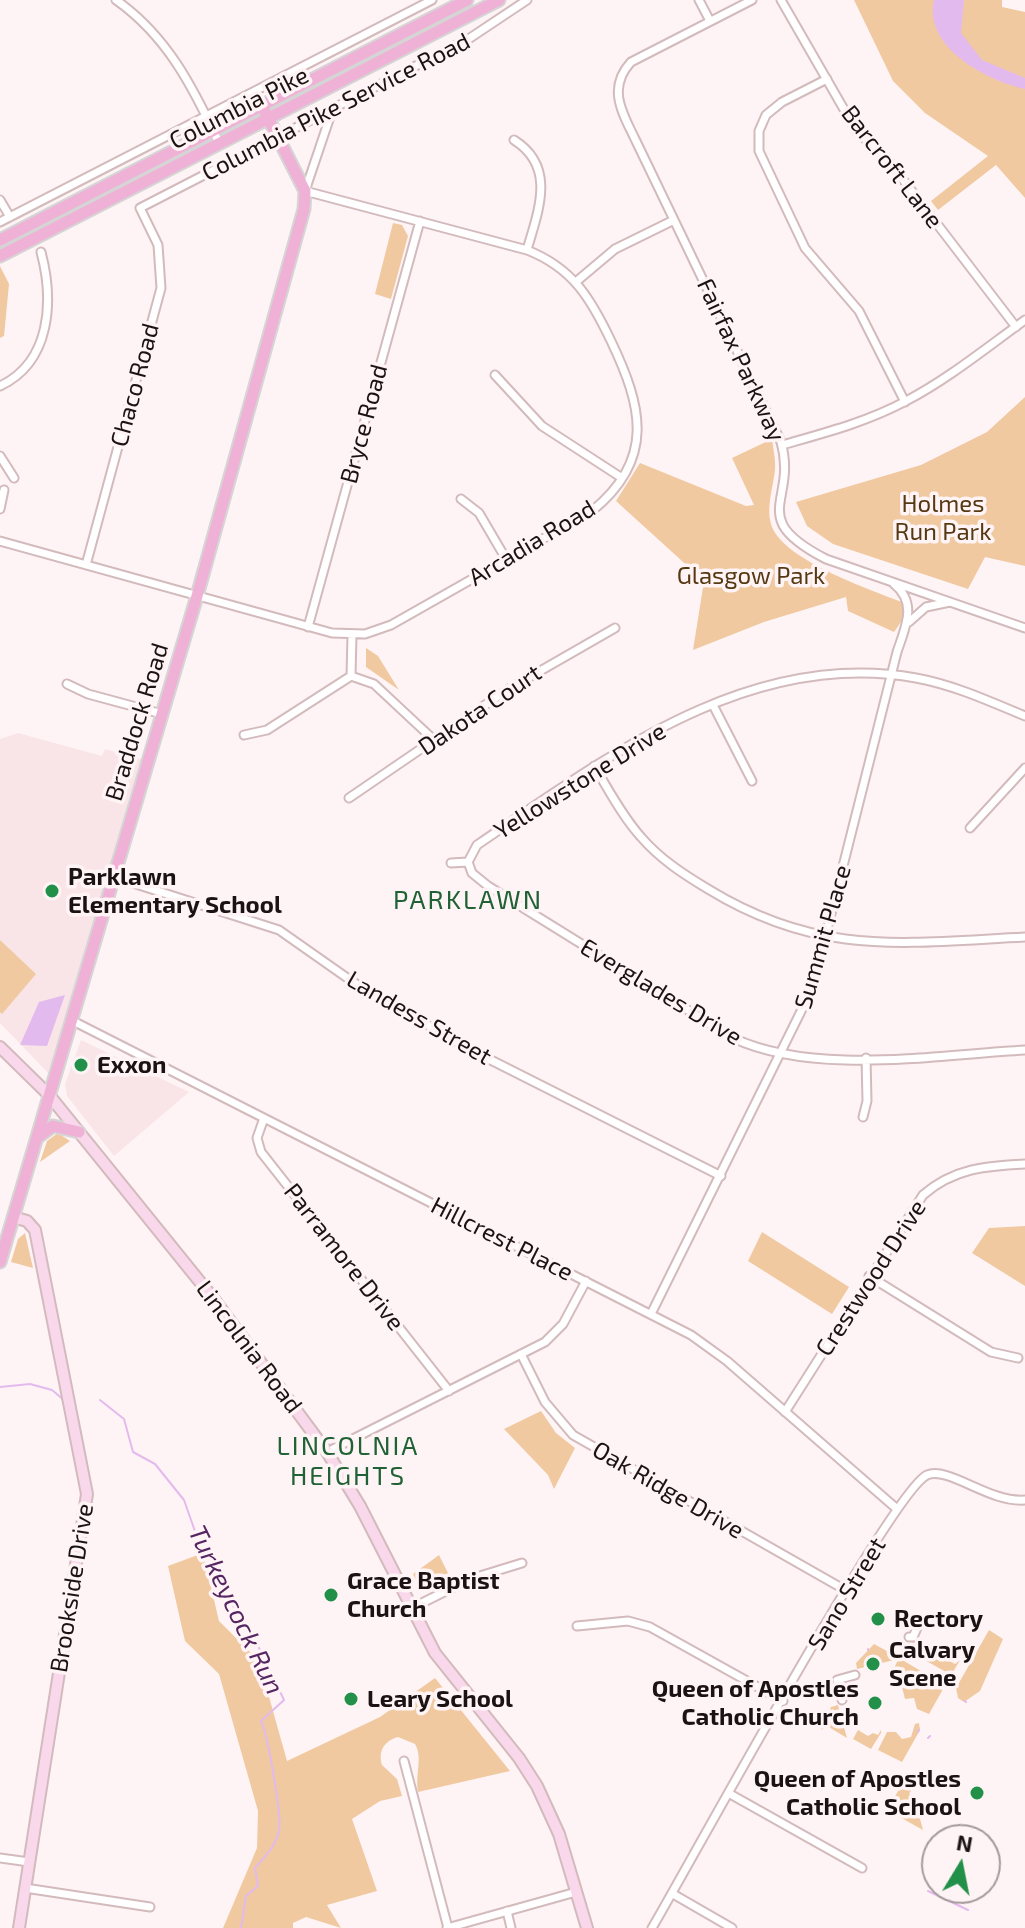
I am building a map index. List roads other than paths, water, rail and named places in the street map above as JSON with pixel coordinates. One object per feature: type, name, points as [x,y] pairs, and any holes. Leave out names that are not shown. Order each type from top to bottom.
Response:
[{"type":"main road","name":"Columbia Pike","points":[[0,240],[467,0]]},
{"type":"main road","name":"Columbia Pike","points":[[0,256],[499,0]]},
{"type":"main road","points":[[262,106],[305,191]]},
{"type":"main road","name":"Braddock Road","points":[[0,1262],[197,596],[304,209],[305,191]]},
{"type":"main road","name":"Lincolnia Road","points":[[0,1047],[49,1095],[79,1132],[213,1298],[327,1452],[360,1506],[435,1653],[519,1758],[537,1786],[559,1834],[587,1928]]},
{"type":"main road","points":[[33,1148],[48,1127],[59,1125],[79,1132]]},
{"type":"main road","name":"Brookside Drive","points":[[13,1217],[27,1221],[35,1230],[87,1494],[19,1928]]},
{"type":"street","points":[[116,0],[164,44],[219,143]]},
{"type":"street","name":"Columbia Pike Service Road","points":[[0,222],[432,0]]},
{"type":"street","name":"Columbia Pike Service Road","points":[[140,208],[470,38],[527,0]]},
{"type":"street","points":[[699,0],[710,21],[752,0]]},
{"type":"street","name":"Barcroft Lane","points":[[781,0],[857,132],[892,166],[1016,327]]},
{"type":"street","name":"Fairfax Parkway","points":[[710,21],[631,62],[618,86],[620,108],[782,445],[784,462],[778,509],[790,536],[826,559],[1025,628]]},
{"type":"street","points":[[827,79],[782,102],[766,115],[759,131],[759,151],[805,248],[859,311],[905,402]]},
{"type":"street","name":"Braddock Road","points":[[305,191],[333,108]]},
{"type":"street","points":[[514,140],[531,154],[543,186],[527,250]]},
{"type":"street","name":"Arcadia Road","points":[[0,541],[308,627],[352,635],[391,625],[592,511],[622,478],[637,437],[635,393],[601,319],[577,281],[556,264],[527,250],[305,191]]},
{"type":"street","points":[[0,200],[10,217]]},
{"type":"street","name":"Chaco Road","points":[[86,565],[161,288],[158,245],[140,208]]},
{"type":"street","points":[[577,281],[615,249],[674,220]]},
{"type":"street","name":"Bryce Road","points":[[308,627],[420,221]]},
{"type":"street","points":[[0,386],[20,377],[37,353],[49,307],[41,252]]},
{"type":"street","points":[[782,445],[843,427],[905,402],[1025,320]]},
{"type":"street","points":[[495,375],[542,426],[622,478]]},
{"type":"street","points":[[0,456],[14,478]]},
{"type":"street","points":[[0,509],[4,490]]},
{"type":"street","points":[[461,499],[479,513],[506,559]]},
{"type":"street","name":"Summit Place","points":[[651,1314],[806,1007],[891,674],[906,627],[908,602],[900,588],[887,579]]},
{"type":"street","points":[[906,627],[926,607],[945,602],[961,604]]},
{"type":"street","name":"Dakota Court","points":[[349,798],[533,673],[615,628]]},
{"type":"street","points":[[351,676],[352,635]]},
{"type":"street","name":"Yellowstone Drive","points":[[468,862],[477,845],[594,766],[753,688],[802,677],[856,672],[891,674],[942,684],[1025,716]]},
{"type":"street","points":[[351,676],[374,684],[434,740]]},
{"type":"street","points":[[244,735],[267,730],[351,676]]},
{"type":"street","points":[[67,684],[88,694],[162,714]]},
{"type":"street","points":[[713,705],[752,781]]},
{"type":"street","points":[[594,766],[629,823],[668,864],[755,916],[826,938],[888,943],[1025,937]]},
{"type":"street","points":[[970,828],[1025,768]]},
{"type":"street","points":[[451,863],[468,862]]},
{"type":"street","name":"Everglades Drive","points":[[468,862],[472,873],[488,886],[669,999],[733,1038],[781,1056],[826,1060],[1025,1050]]},
{"type":"street","name":"Landess Street","points":[[114,877],[279,930],[353,982],[471,1050],[721,1176]]},
{"type":"street","name":"Hillcrest Place","points":[[71,1020],[651,1314],[711,1348],[897,1509]]},
{"type":"street","points":[[863,1117],[867,1101],[866,1058]]},
{"type":"street","name":"Parramore Drive","points":[[264,1118],[257,1138],[261,1152],[449,1391]]},
{"type":"street","name":"Crestwood Drive","points":[[785,1412],[910,1211],[933,1186],[971,1168],[1025,1164]]},
{"type":"street","points":[[869,1276],[991,1352],[1018,1358]]},
{"type":"street","points":[[327,1452],[521,1354],[555,1333],[586,1281]]},
{"type":"street","name":"Oak Ridge Drive","points":[[521,1354],[545,1402],[573,1435],[847,1591]]},
{"type":"street","name":"Sano Street","points":[[652,1928],[847,1591],[897,1509],[920,1480],[937,1473],[998,1499],[1025,1500]]},
{"type":"street","points":[[410,1609],[470,1579],[522,1563]]},
{"type":"street","points":[[909,1637],[913,1637],[921,1619]]},
{"type":"street","points":[[577,1626],[628,1621],[650,1627],[783,1701]]},
{"type":"street","points":[[842,1700],[837,1680],[855,1675]]},
{"type":"street","points":[[404,1761],[448,1928],[576,1892]]},
{"type":"street","points":[[730,1794],[862,1868]]},
{"type":"street","points":[[0,1858],[29,1862]]},
{"type":"street","points":[[25,1888],[150,1907]]},
{"type":"street","points":[[673,1894],[732,1928]]},
{"type":"street","points":[[507,1911],[511,1928]]},
{"type":"waterway","name":"Turkeycock Run","points":[[0,1387],[30,1384],[52,1390],[65,1401]]},
{"type":"waterway","name":"Turkeycock Run","points":[[100,1400],[124,1419],[133,1452],[155,1464],[184,1500],[197,1537],[220,1576],[227,1599],[246,1621],[284,1700],[261,1721],[274,1776],[279,1831],[255,1868],[258,1886],[246,1896],[241,1928]]},
{"type":"waterway","points":[[955,1904],[968,1910]]},
{"type":"place","name":"Parklawn Elementary School","points":[[52,891]]},
{"type":"place","name":"Exxon","points":[[81,1065]]},
{"type":"place","name":"Grace Baptist Church","points":[[331,1595]]},
{"type":"place","name":"Rectory","points":[[878,1619]]},
{"type":"place","name":"Calvary Scene","points":[[873,1664]]},
{"type":"place","name":"Leary School","points":[[351,1699]]},
{"type":"place","name":"Queen of Apostles Catholic Church","points":[[875,1703]]},
{"type":"place","name":"Queen of Apostles Catholic School","points":[[977,1793]]},
{"type":"district","name":"PARKLAWN","points":[[468,900]]},
{"type":"district","name":"LINCOLNIA HEIGHTS","points":[[348,1461]]},
{"type":"park label","name":"Holmes Run Park","points":[[943,518]]},
{"type":"park label","name":"Glasgow Park","points":[[751,576]]}]
